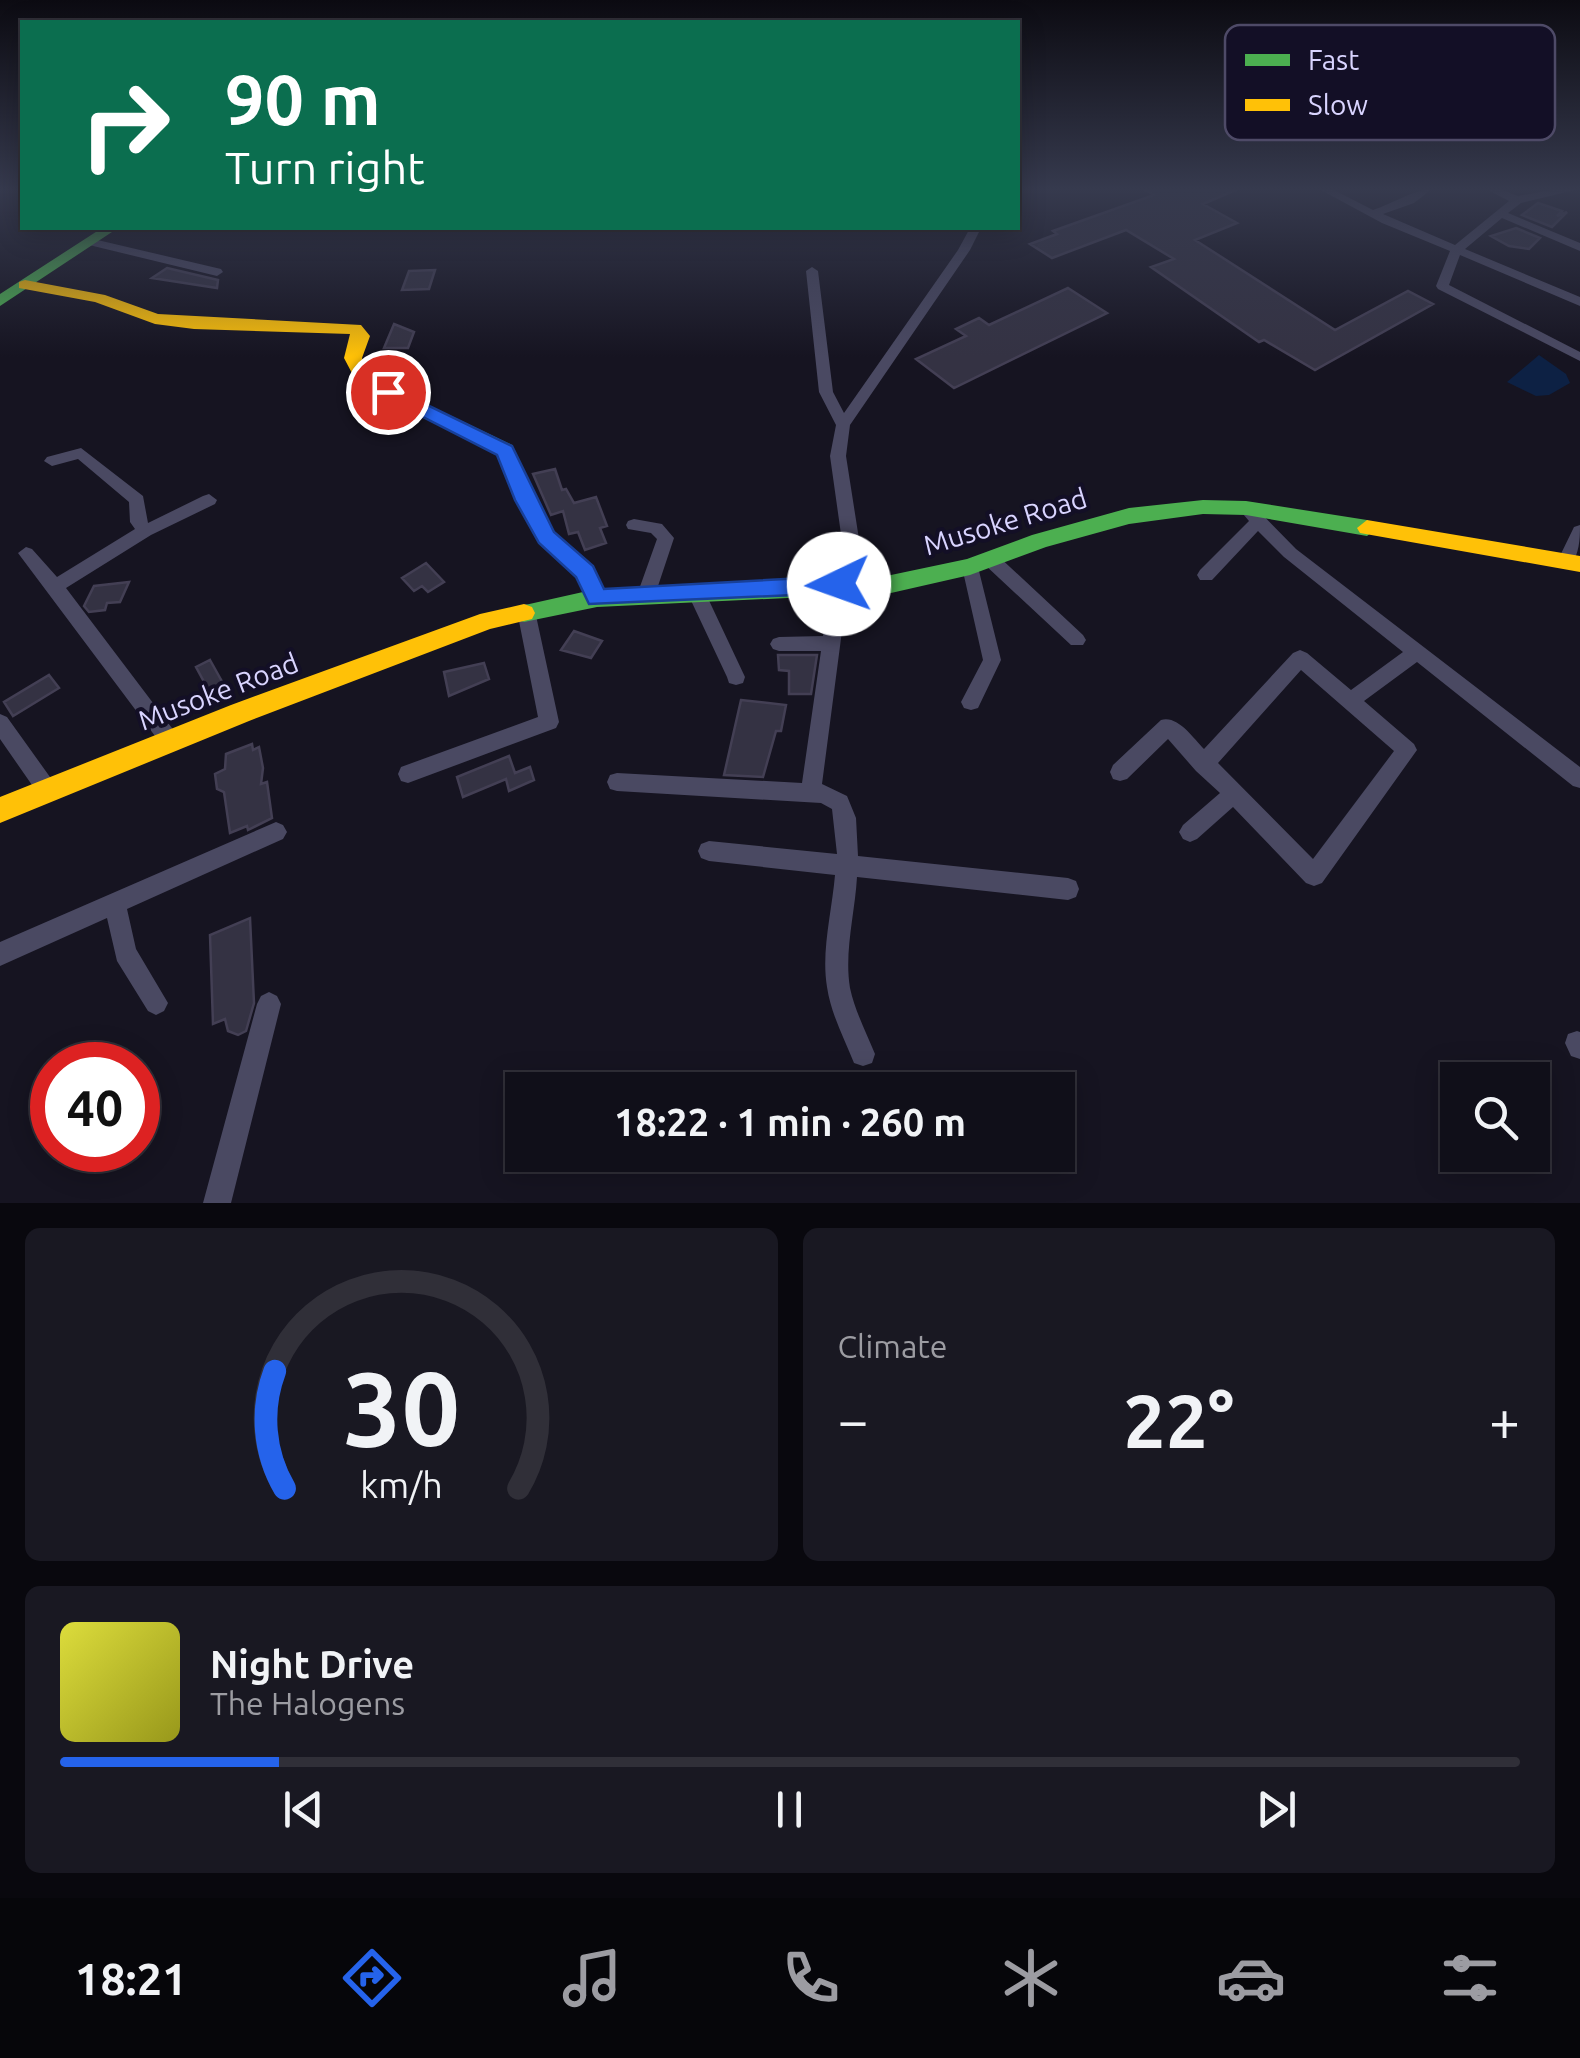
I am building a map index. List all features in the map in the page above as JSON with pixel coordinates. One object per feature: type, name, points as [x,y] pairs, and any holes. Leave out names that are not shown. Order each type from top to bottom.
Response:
[{"type":"street","points":[[0,301],[84,245]]},
{"type":"street","points":[[102,245],[217,272]]},
{"type":"street","points":[[810,793],[831,643],[848,584],[838,456],[844,425],[966,245]]},
{"type":"street","points":[[1448,245],[1519,271],[1580,302]]},
{"type":"street","points":[[1462,245],[1442,286],[1580,357]]},
{"type":"street","points":[[812,271],[828,400],[844,425]]},
{"type":"street","points":[[25,285],[98,298],[175,322],[356,329],[360,336],[353,358],[360,373],[440,420],[506,450],[525,500],[546,537],[585,572],[597,598]]},
{"type":"street","points":[[52,461],[81,453],[137,500],[138,522],[145,531]]},
{"type":"street","points":[[56,586],[145,531],[209,500]]},
{"type":"street","name":"Musoke Road","points":[[0,810],[488,620],[597,598],[892,584],[980,563],[1129,516],[1204,507],[1572,563]]},
{"type":"street","points":[[1206,575],[1252,514],[1290,553],[1580,779]]},
{"type":"street","points":[[634,525],[656,528],[666,538],[646,595]]},
{"type":"street","points":[[1572,563],[1580,531]]},
{"type":"street","points":[[26,553],[56,586],[113,669],[171,742]]},
{"type":"street","points":[[980,563],[1000,572],[1078,640]]},
{"type":"street","points":[[971,702],[992,660],[980,563]]},
{"type":"street","points":[[696,592],[736,677]]},
{"type":"street","points":[[408,774],[549,722],[526,611]]},
{"type":"street","points":[[779,644],[831,643]]},
{"type":"street","points":[[1350,701],[1417,652]]},
{"type":"street","points":[[1120,772],[1168,726],[1204,764],[1233,794],[1314,875],[1407,750],[1300,658],[1204,764]]},
{"type":"street","points":[[0,723],[48,790]]},
{"type":"street","points":[[617,782],[824,794],[840,802],[848,828],[839,992],[863,1054]]},
{"type":"street","points":[[1190,832],[1233,794]]},
{"type":"street","points":[[0,954],[276,832]]},
{"type":"street","points":[[709,851],[1068,889]]},
{"type":"street","points":[[115,903],[125,953],[156,1003]]},
{"type":"street","points":[[217,1203],[270,1004]]},
{"type":"water","points":[[1539,355],[1566,374],[1570,383],[1549,395],[1536,396],[1507,382]]},
{"type":"building","points":[[1032,245],[1086,245],[1052,258]]},
{"type":"building","points":[[1151,245],[1203,245],[1335,330],[1408,291],[1433,304],[1315,370],[1264,340],[1259,342],[1151,267],[1174,259]]},
{"type":"building","points":[[167,268],[218,280],[217,288],[152,278]]},
{"type":"building","points":[[435,270],[429,289],[402,290],[409,271]]},
{"type":"building","points":[[1068,288],[1107,313],[954,388],[916,359],[966,336],[956,329],[979,318],[989,325]]},
{"type":"building","points":[[394,324],[414,332],[408,348],[384,348]]},
{"type":"building","points":[[555,469],[562,490],[566,489],[574,503],[596,497],[607,526],[600,528],[606,543],[585,550],[578,532],[569,534],[563,511],[551,515],[533,474]]},
{"type":"building","points":[[426,563],[444,582],[428,592],[422,586],[414,591],[402,578]]},
{"type":"building","points":[[129,582],[120,602],[107,603],[105,610],[89,612],[84,606],[94,586]]},
{"type":"building","points":[[574,631],[602,641],[591,658],[561,650]]},
{"type":"building","points":[[778,655],[817,655],[811,694],[789,694],[789,671],[779,670]]},
{"type":"building","points":[[210,660],[229,694],[215,702],[196,667]]},
{"type":"building","points":[[484,663],[489,679],[449,696],[444,672]]},
{"type":"building","points":[[49,675],[59,688],[13,716],[4,702]]},
{"type":"building","points":[[741,700],[786,705],[781,731],[776,731],[763,777],[724,775]]},
{"type":"building","points":[[252,744],[253,750],[259,747],[261,784],[267,782],[272,818],[248,830],[247,826],[230,833],[224,792],[217,789],[215,774],[225,769],[226,754]]},
{"type":"building","points":[[509,756],[515,773],[530,767],[534,780],[509,791],[506,779],[463,797],[457,777]]},
{"type":"building","points":[[250,918],[254,1003],[246,1031],[238,1035],[228,1031],[225,1019],[213,1024],[210,935]]},
{"type":"traffic: fast","points":[[0,301],[85,245]]},
{"type":"traffic: fast","points":[[424,409],[505,450],[546,537],[585,572],[597,598]]},
{"type":"traffic: fast","points":[[524,613],[597,598],[891,584],[970,567],[1040,541],[1129,516],[1203,507],[1246,508],[1367,528]]},
{"type":"traffic: slow","points":[[25,285],[99,298],[155,319],[194,324],[355,329],[361,336],[353,358],[360,373],[424,409]]},
{"type":"traffic: slow","points":[[1367,528],[1580,564]]},
{"type":"traffic: slow","points":[[0,810],[240,713],[488,620],[524,613]]},
{"type":"route","points":[[388,392],[506,450],[525,500],[546,537],[576,560],[597,598],[839,584]]}]
